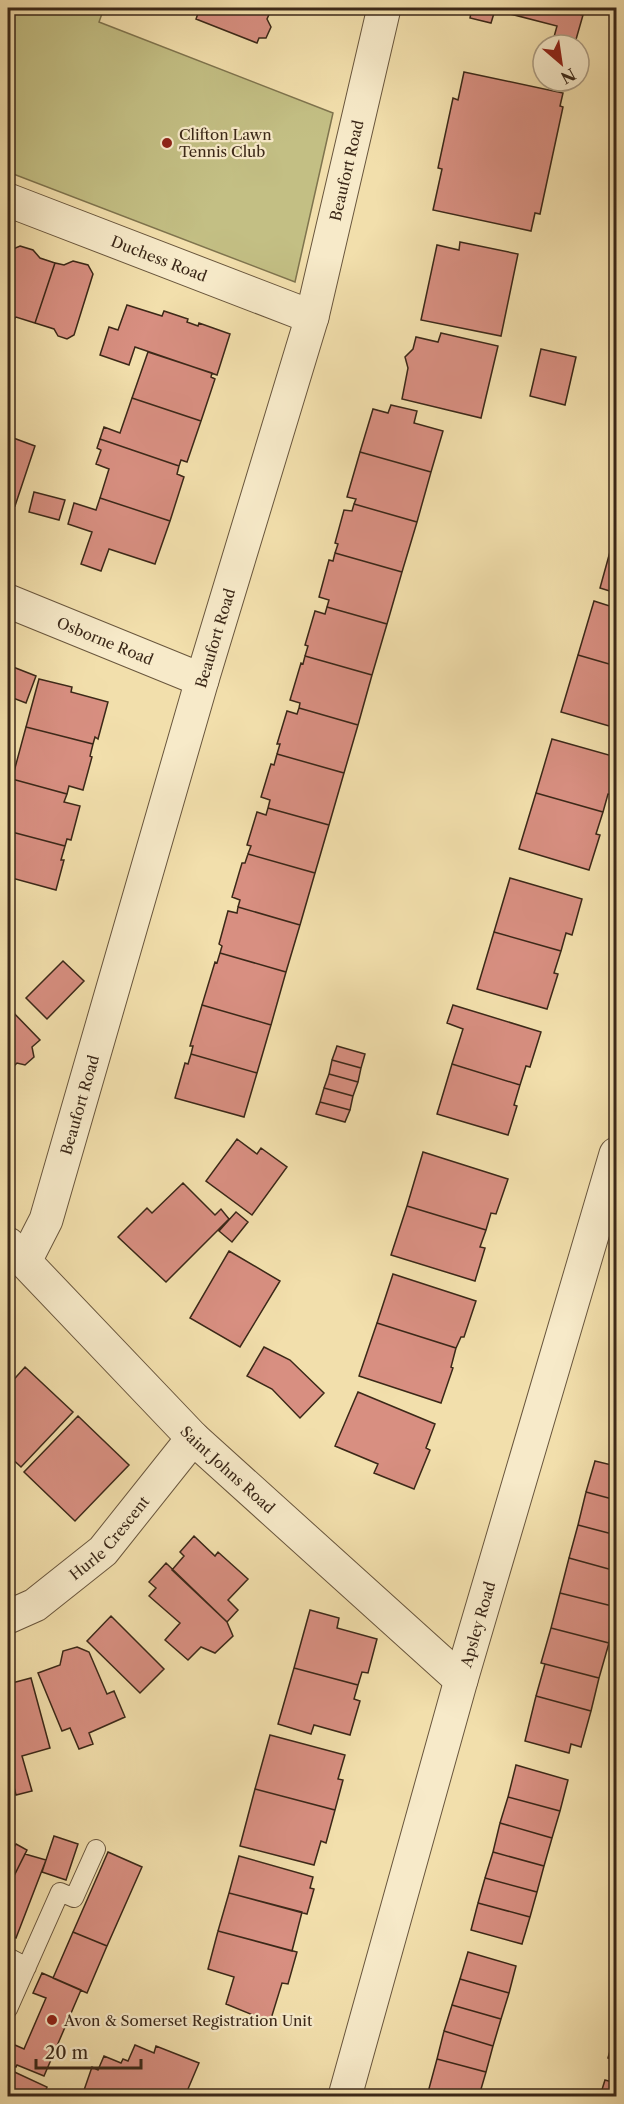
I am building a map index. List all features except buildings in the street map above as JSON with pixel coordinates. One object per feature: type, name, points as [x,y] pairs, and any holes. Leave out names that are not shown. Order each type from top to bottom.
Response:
[{"type":"street","name":"Beaufort Road","points":[[16,1253],[46,1220],[202,680],[312,316],[384,8]]},
{"type":"street","name":"Duchess Road","points":[[8,200],[312,316]]},
{"type":"street","name":"Osborne Road","points":[[8,601],[202,680]]},
{"type":"street","name":"Apsley Road","points":[[345,2097],[461,1680],[616,1154]]},
{"type":"street","name":"Saint Johns Road","points":[[16,1253],[194,1438],[461,1680]]},
{"type":"street","name":"Hurle Crescent","points":[[8,1617],[35,1605],[103,1551],[194,1438]]},
{"type":"lane","points":[[8,2009],[60,1892],[74,1898],[96,1849]]},
{"type":"lane","points":[[8,1956],[27,1967]]},
{"type":"shaded area","name":"Clifton Lawn Tennis Club","points":[[8,8],[104,8],[99,22],[333,113],[295,282],[8,172]]},
{"type":"place","name":"Clifton Lawn Tennis Club","points":[[167,143]]},
{"type":"place","name":"Avon & Somerset Registration Unit","points":[[52,2020]]}]
